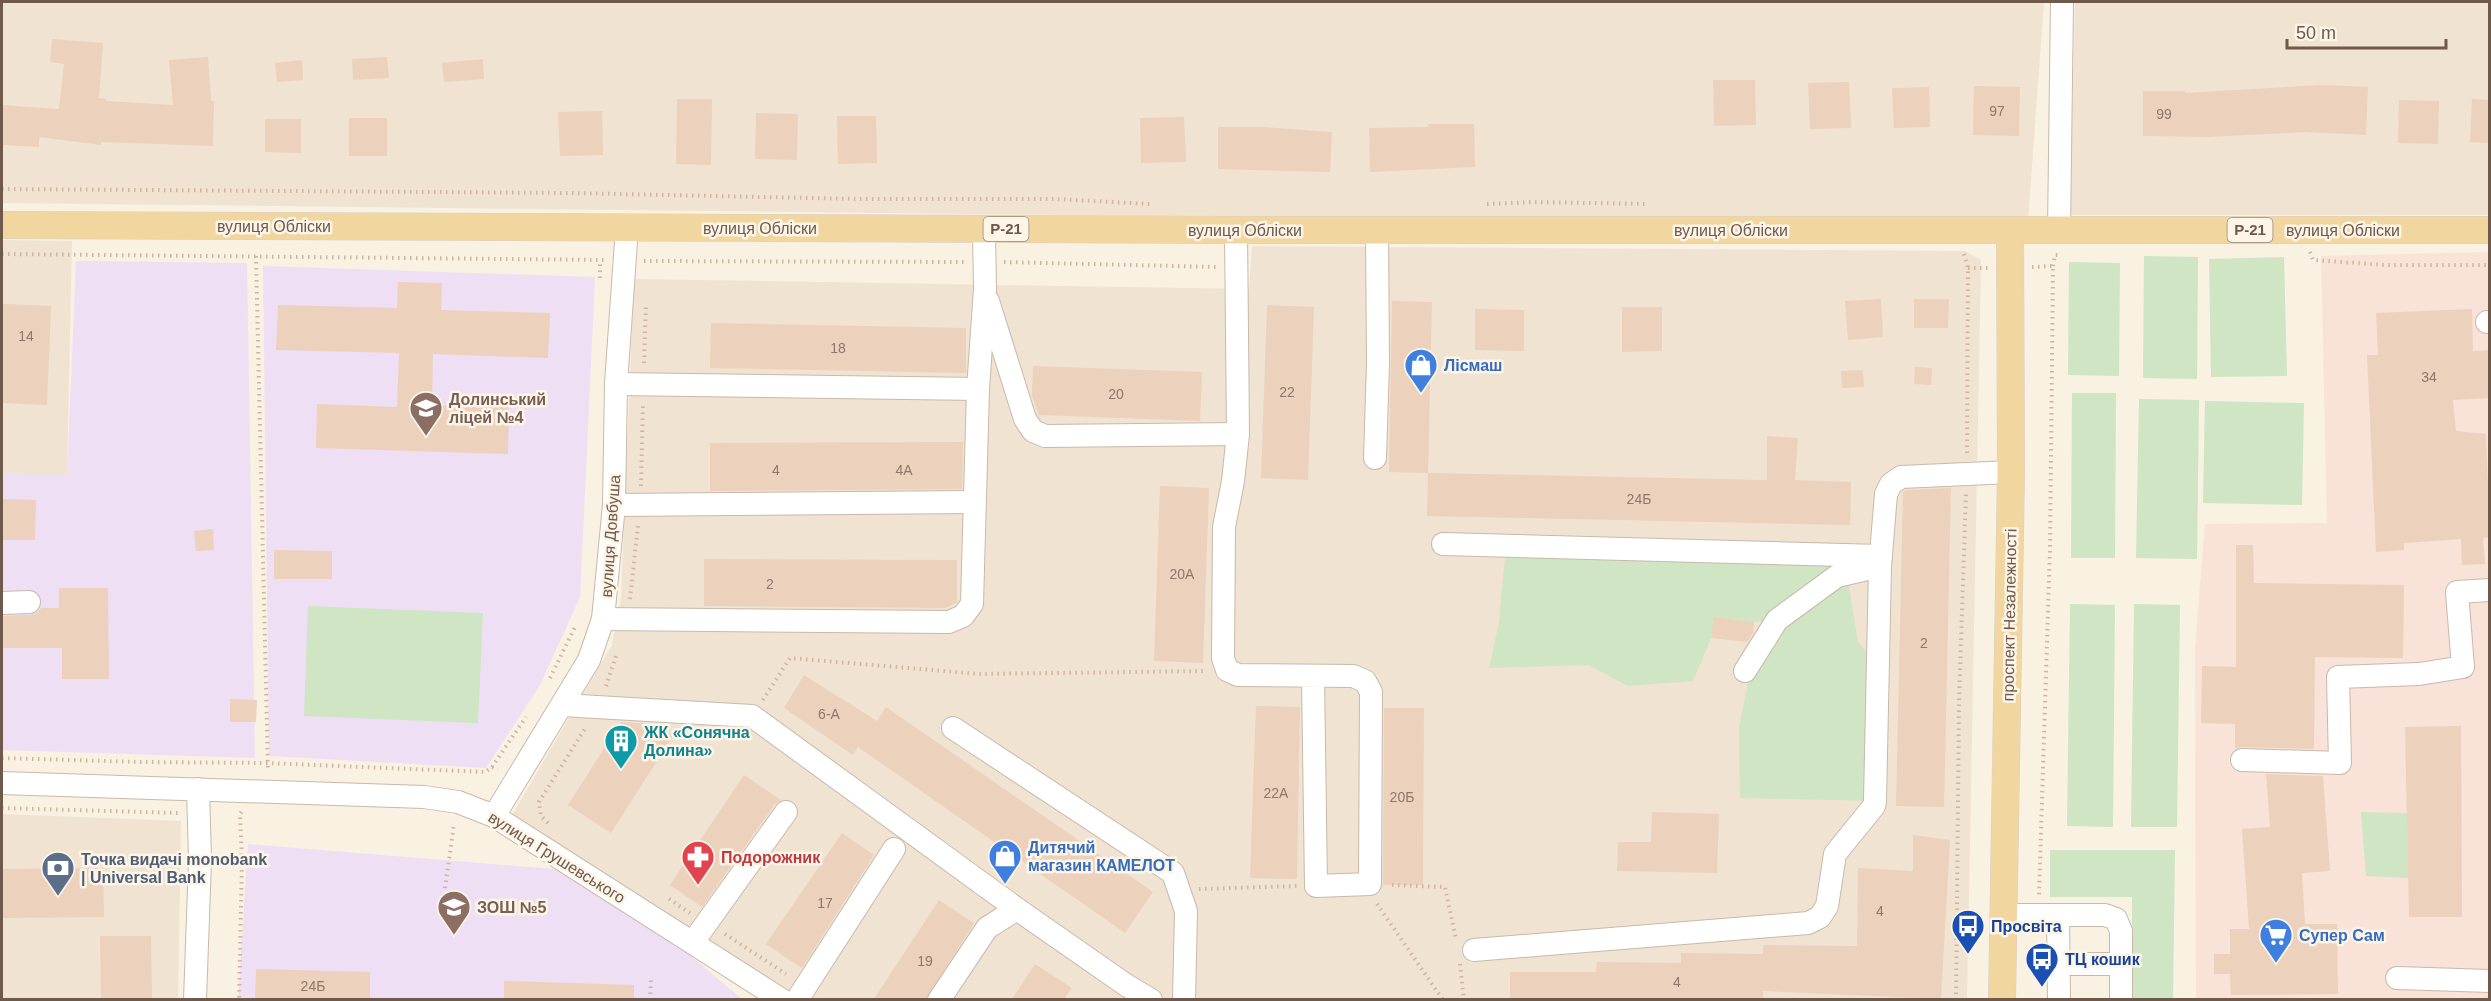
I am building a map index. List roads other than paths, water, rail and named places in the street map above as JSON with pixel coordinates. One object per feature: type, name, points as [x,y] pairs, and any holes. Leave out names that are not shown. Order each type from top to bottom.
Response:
[{"type":"main road","name":"вулиця Обліски","points":[[2,225],[2010,231],[2062,242],[2490,230]]},
{"type":"main road","name":"проспект Незалежності","points":[[2002,999],[2011,472],[2010,231]]},
{"type":"street","points":[[2062,2],[2062,242]]},
{"type":"street","name":"вулиця Довбуша","points":[[494,816],[589,660],[603,619],[614,504],[616,384],[627,227]]},
{"type":"street","points":[[603,619],[949,622],[963,616],[972,604],[973,502],[985,289],[984,229]]},
{"type":"street","points":[[1236,230],[1238,434],[1233,481],[1224,526],[1223,658],[1227,670],[1238,675],[1353,676],[1365,681],[1371,692],[1370,884],[1316,886],[1313,677]]},
{"type":"street","points":[[1375,458],[1378,363],[1377,230]]},
{"type":"street","points":[[985,289],[1025,419],[1033,431],[1045,436],[1238,434]]},
{"type":"street","points":[[616,384],[978,389]]},
{"type":"street","points":[[1463,950],[1808,923],[1820,917],[1827,906],[1835,854],[1874,806],[1875,801],[1880,561],[1886,494],[1891,483],[1901,477],[2011,472]]},
{"type":"street","points":[[614,504],[973,502]]},
{"type":"street","points":[[1443,544],[1880,561]]},
{"type":"street","points":[[1744,671],[1777,620],[1837,576],[1880,561]]},
{"type":"street","points":[[2242,760],[2340,763],[2338,677],[2419,674],[2463,667],[2457,592],[2490,590]]},
{"type":"street","points":[[2,603],[29,602]]},
{"type":"street","points":[[562,705],[752,716],[1017,909],[1126,985],[1151,999]]},
{"type":"street","points":[[953,728],[1173,873],[1186,911],[1184,999]]},
{"type":"street","name":"вулиця Грушевського","points":[[2,783],[424,797],[453,815],[494,816],[782,999]]},
{"type":"street","points":[[195,999],[200,860],[198,789]]},
{"type":"street","points":[[693,942],[786,812]]},
{"type":"street","points":[[801,993],[894,849]]},
{"type":"street","points":[[939,999],[987,928],[1017,909]]},
{"type":"street","points":[[2004,915],[2109,915],[2116,920],[2121,931],[2121,999]]},
{"type":"street","points":[[2049,915],[2058,964],[2059,999]]},
{"type":"street","points":[[2058,964],[2121,963]]},
{"type":"street","points":[[2397,978],[2490,981]]},
{"type":"place","name":"Лісмаш","points":[[1421,394]]},
{"type":"place","name":"Долинський ліцей №4","points":[[426,437]]},
{"type":"place","name":"ЖК «Сонячна Долина»","points":[[621,770]]},
{"type":"place","name":"Дитячий магазин КАМЕЛОТ","points":[[1005,885]]},
{"type":"place","name":"Подорожник","points":[[698,886]]},
{"type":"place","name":"Точка видачі monobank | Universal Bank","points":[[58,897]]},
{"type":"place","name":"ЗОШ №5","points":[[454,936]]},
{"type":"place","name":"Просвіта","points":[[1968,955]]},
{"type":"place","name":"Супер Сам","points":[[2276,964]]},
{"type":"place","name":"ТЦ кошик","points":[[2042,988]]}]
